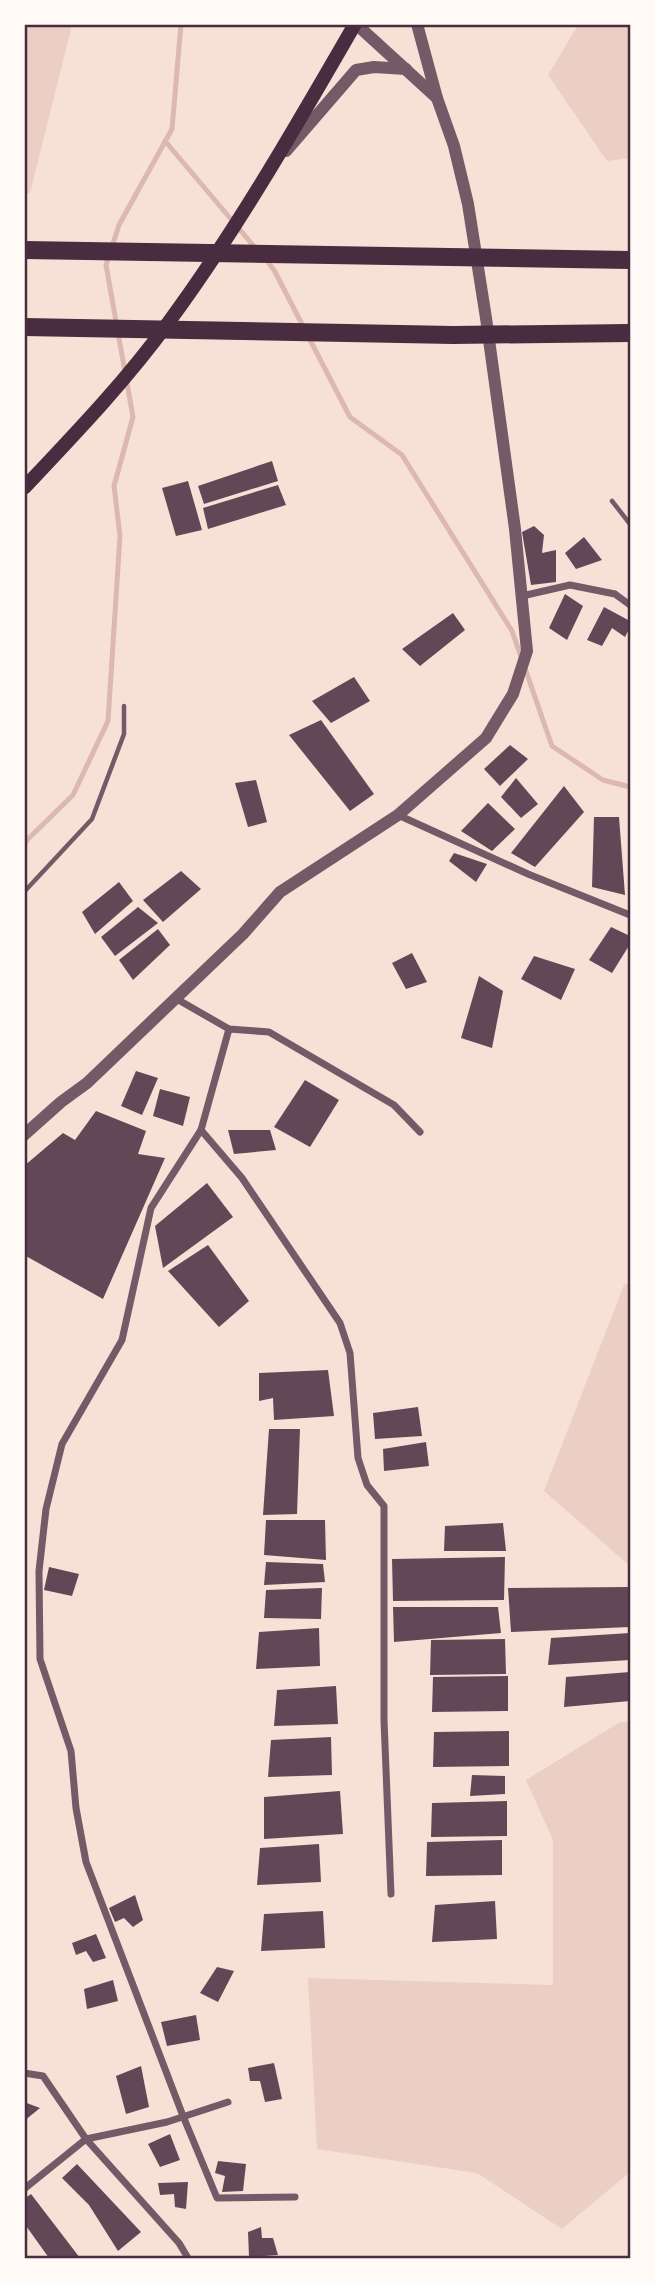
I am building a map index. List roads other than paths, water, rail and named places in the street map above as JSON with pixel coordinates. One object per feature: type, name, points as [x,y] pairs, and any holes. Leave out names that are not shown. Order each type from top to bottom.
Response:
[{"type":"highway","points":[[24,250],[631,260]]},
{"type":"highway","points":[[24,327],[453,335],[631,333]]},
{"type":"main road","points":[[24,488],[94,414],[167,325],[228,238],[271,170],[356,24]]},
{"type":"street","points":[[356,24],[437,98]]},
{"type":"street","points":[[24,1135],[87,1083],[243,934],[280,892],[398,815],[486,738],[513,694],[527,651],[515,528],[468,204],[454,146],[416,24]]},
{"type":"street","points":[[271,170],[356,69],[406,69]]},
{"type":"street","points":[[522,596],[570,585],[615,594],[631,605]]},
{"type":"street","points":[[398,815],[528,874],[631,915]]},
{"type":"street","points":[[175,998],[229,1029],[269,1032],[394,1105],[421,1132]]},
{"type":"street","points":[[229,1029],[201,1130],[151,1208],[122,1340],[62,1444],[46,1509],[39,1571],[40,1659],[71,1751],[76,1808],[86,1862],[217,2198],[295,2197]]},
{"type":"street","points":[[201,1130],[242,1178],[340,1323],[350,1353],[358,1458],[368,1485],[384,1506],[384,1720],[391,1894]]},
{"type":"street","points":[[24,2073],[43,2076],[86,2138],[179,2243],[188,2259]]},
{"type":"street","points":[[24,2189],[86,2138],[167,2122],[228,2102]]},
{"type":"lane","points":[[612,501],[631,524]]},
{"type":"lane","points":[[24,891],[92,819],[124,734],[124,706]]},
{"type":"waterway","points":[[24,846],[73,795],[108,721],[120,536],[114,486],[133,417],[106,265],[119,225],[172,129],[181,24]]},
{"type":"waterway","points":[[165,141],[257,250]]},
{"type":"waterway","points":[[264,257],[274,270],[304,328]]},
{"type":"waterway","points":[[308,336],[350,417],[402,455],[512,631],[552,746],[603,780],[630,787]]}]
